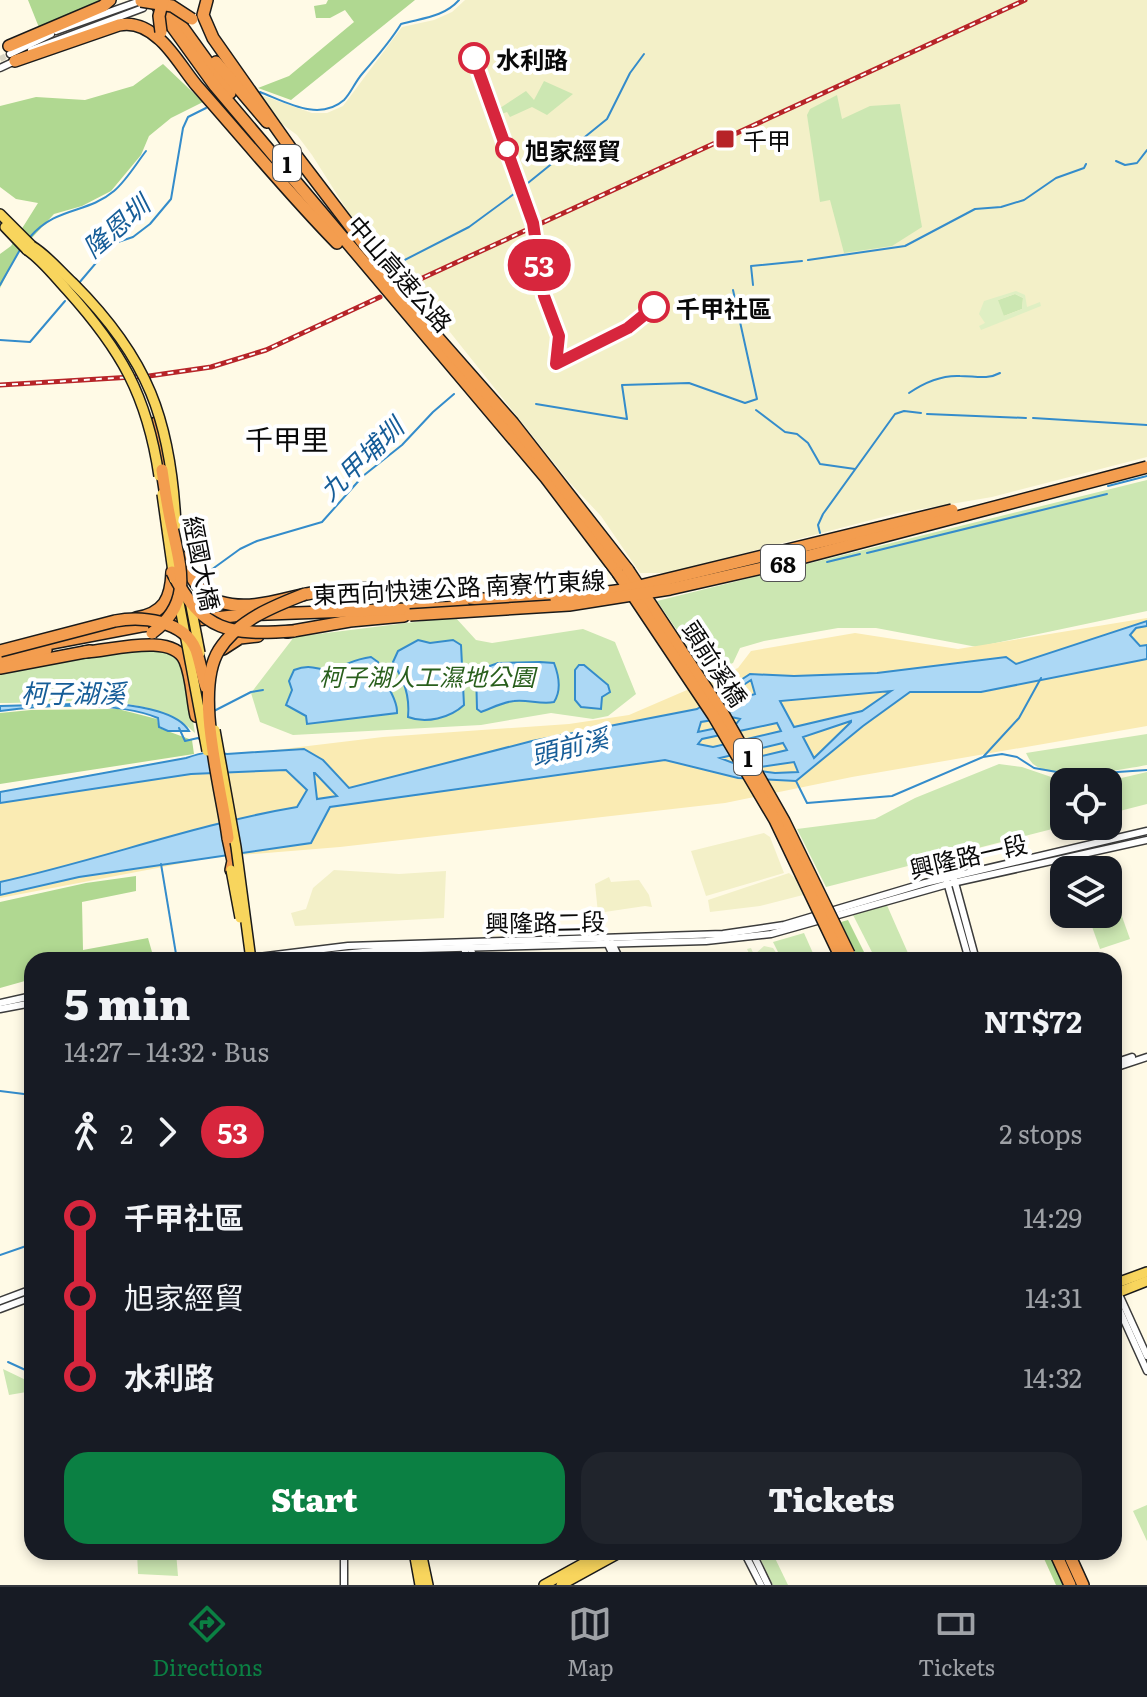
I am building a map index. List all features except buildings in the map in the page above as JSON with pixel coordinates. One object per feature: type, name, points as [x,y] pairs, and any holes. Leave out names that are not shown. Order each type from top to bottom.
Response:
[{"type":"highway","points":[[5,48],[103,6],[110,0]]},
{"type":"highway","points":[[207,0],[203,15],[213,38],[289,146],[421,318]]},
{"type":"highway","points":[[150,2],[175,8],[213,38]]},
{"type":"highway","points":[[150,2],[159,16],[161,32],[180,66]]},
{"type":"highway","points":[[150,2],[235,86],[289,146]]},
{"type":"highway","points":[[150,2],[267,168]]},
{"type":"highway","name":"中山高速公路","points":[[150,2],[215,86],[623,571]]},
{"type":"highway","name":"中山高速公路","points":[[150,2],[327,211],[513,423],[623,571]]},
{"type":"highway","points":[[15,61],[127,24],[149,31],[159,38],[289,194],[397,303]]},
{"type":"highway","points":[[0,668],[124,645],[143,637],[166,621],[177,604],[181,592],[181,570],[165,495],[156,423]]},
{"type":"highway","name":"東西向快速公路 南寮竹東線","points":[[0,655],[176,628],[513,605],[623,590],[1147,465]]},
{"type":"highway","name":"東西向快速公路 南寮竹東線","points":[[386,612],[410,615],[569,605],[670,589],[767,567],[1147,465]]},
{"type":"highway","points":[[182,557],[197,586],[217,601],[231,605],[260,604],[305,594],[374,588],[473,599],[556,599]]},
{"type":"highway","name":"頭前溪橋","points":[[623,571],[722,712],[784,821],[843,952]]},
{"type":"highway","points":[[172,572],[191,603],[208,620],[231,630],[268,633],[294,631]]},
{"type":"highway","points":[[0,655],[146,616],[161,609],[170,595],[172,572]]},
{"type":"highway","points":[[231,870],[233,861],[207,703],[211,665],[220,649],[250,620],[305,594]]},
{"type":"highway","points":[[211,699],[214,669],[221,651],[240,638],[410,615]]},
{"type":"highway","points":[[126,619],[158,621],[187,639],[196,650],[211,699]]},
{"type":"highway","points":[[85,652],[153,644],[177,650],[186,662],[203,747],[207,751]]},
{"type":"highway","points":[[1061,1560],[1072,1585]]},
{"type":"highway","points":[[1074,1560],[1083,1585]]},
{"type":"main road","name":"經國大橋","points":[[0,214],[4,223],[110,334],[140,383],[156,423],[211,699],[236,847],[246,952]]},
{"type":"main road","name":"經國大橋","points":[[30,248],[118,361],[146,429],[246,952]]},
{"type":"main road","points":[[30,248],[99,312],[147,379],[167,445],[176,529]]},
{"type":"main road","points":[[1122,1287],[1147,1272]]},
{"type":"main road","points":[[1122,1289],[1147,1281]]},
{"type":"main road","points":[[415,1560],[420,1585]]},
{"type":"main road","points":[[423,1560],[428,1585]]},
{"type":"main road","points":[[544,1585],[589,1560]]},
{"type":"main road","points":[[561,1585],[606,1560]]},
{"type":"street","points":[[55,36],[10,54],[150,2]]},
{"type":"street","points":[[5,48],[55,36]]},
{"type":"street","points":[[0,68],[55,36]]},
{"type":"street","name":"興隆路一段","points":[[847,909],[1147,831]]},
{"type":"street","name":"興隆路一段","points":[[951,880],[1147,840]]},
{"type":"street","points":[[951,880],[967,952]]},
{"type":"street","points":[[951,880],[974,952]]},
{"type":"street","name":"興隆路二段","points":[[301,952],[335,947],[609,941],[723,934],[767,929],[847,909]]},
{"type":"street","points":[[609,941],[614,952]]},
{"type":"street","points":[[466,944],[467,952]]},
{"type":"street","points":[[466,944],[470,952]]},
{"type":"street","name":"興隆路二段","points":[[363,952],[466,944]]},
{"type":"street","points":[[0,1006],[24,998]]},
{"type":"street","points":[[0,1006],[24,1004]]},
{"type":"street","points":[[1122,1063],[1147,1055]]},
{"type":"street","points":[[0,1301],[24,1292]]},
{"type":"street","points":[[0,1309],[24,1300]]},
{"type":"street","points":[[1122,1305],[1147,1356]]},
{"type":"street","points":[[1122,1308],[1147,1371]]},
{"type":"street","points":[[344,1560],[344,1585]]},
{"type":"street","points":[[748,1560],[761,1585]]},
{"type":"street","points":[[756,1560],[768,1585]]},
{"type":"shaded area","points":[[465,0],[1147,0],[1147,457],[992,497],[898,513],[668,573],[640,573],[601,516],[570,483],[434,312],[352,218],[312,155],[297,135],[282,124],[261,95],[312,113],[327,113],[343,106],[402,27],[434,20],[452,12]]},
{"type":"shaded area","points":[[764,833],[770,837],[784,873],[706,896],[691,851]]},
{"type":"shaded area","points":[[334,870],[399,874],[446,871],[444,918],[295,926],[291,913],[306,909],[313,888]]},
{"type":"shaded area","points":[[789,873],[796,879],[803,895],[760,906],[710,912],[708,900]]},
{"type":"shaded area","points":[[609,877],[611,882],[639,880],[649,895],[652,907],[598,913],[595,884]]},
{"type":"green space","points":[[28,0],[101,0],[40,30]]},
{"type":"green space","points":[[328,0],[415,0],[291,100],[258,88],[289,76],[354,22],[345,10],[330,18],[316,18],[314,6],[326,4]]},
{"type":"green space","points":[[163,64],[203,102],[171,118],[149,136],[141,155],[111,191],[82,206],[54,214],[17,254],[0,288],[0,254],[11,246],[38,203],[16,199],[0,187],[0,106],[36,97],[85,100],[133,86]]},
{"type":"green space","points":[[544,81],[573,94],[547,115],[532,107],[510,117],[507,112],[496,116],[494,112],[526,91],[534,100]]},
{"type":"green space","points":[[837,95],[842,119],[870,106],[900,104],[922,227],[892,246],[844,253],[830,200],[820,202],[807,115],[810,109]]},
{"type":"green space","points":[[1016,291],[1025,295],[1027,307],[1040,302],[1041,306],[981,330],[979,326],[985,323],[979,314],[984,301]],"holes":[[[1015,294],[1023,298],[1022,309],[1004,316],[998,300]]]},
{"type":"green space","points":[[1015,294],[1023,298],[1022,309],[993,320],[987,304]]},
{"type":"green space","points":[[1147,480],[1147,611],[977,647],[876,628],[838,628],[740,648],[733,663],[706,673],[657,601]]},
{"type":"green space","name":"柯子湖人工濕地公園","points":[[455,617],[476,640],[492,643],[583,629],[615,642],[636,694],[608,716],[593,719],[551,713],[481,725],[293,735],[260,722],[251,693],[294,637]]},
{"type":"green space","points":[[150,645],[171,650],[183,662],[195,733],[176,719],[130,704],[76,701],[0,703],[0,672]]},
{"type":"green space","points":[[118,709],[157,719],[159,728],[192,740],[194,754],[0,784],[0,713]]},
{"type":"green space","points":[[1147,734],[1147,765],[1122,769],[1050,770],[1033,764],[1026,753]]},
{"type":"green space","points":[[999,764],[1022,767],[1050,777],[1050,830],[826,887],[797,829],[875,819],[915,798]]},
{"type":"green space","points":[[1147,772],[1147,804],[1122,810],[1122,778]]},
{"type":"green space","points":[[136,876],[136,891],[82,902],[83,950],[148,938],[152,952],[24,952],[24,981],[0,988],[0,902],[86,883]]},
{"type":"green space","points":[[886,903],[907,952],[872,952],[853,915]]},
{"type":"green space","points":[[1122,917],[1130,939],[1100,949],[1092,928],[1122,928]]},
{"type":"green space","points":[[848,920],[864,952],[855,952],[841,922]]},
{"type":"green space","points":[[804,933],[812,952],[778,952],[773,942]]},
{"type":"green space","points":[[764,946],[776,952],[757,952]]},
{"type":"green space","points":[[3,1369],[24,1379],[24,1392],[9,1395]]},
{"type":"green space","points":[[1147,1505],[1147,1541],[1133,1511]]},
{"type":"green space","points":[[137,1560],[177,1560],[178,1576],[138,1574]]},
{"type":"green space","points":[[761,1560],[776,1560],[788,1585],[773,1585]]},
{"type":"green space","points":[[1045,1560],[1055,1560],[1066,1585],[1056,1585]]},
{"type":"sand","points":[[1147,618],[1147,726],[852,777],[725,803],[340,847],[215,857],[0,898],[0,792],[201,759],[383,737],[569,724],[629,715],[738,668],[751,651],[855,633],[958,649]]},
{"type":"water","name":"頭前溪","points":[[1147,621],[1147,626],[1136,628],[1130,635],[1140,646],[1147,645],[1147,659],[981,692],[910,692],[796,781],[738,778],[665,760],[330,807],[311,843],[79,877],[0,895],[0,882],[222,823],[297,807],[307,790],[286,770],[191,774],[0,803],[0,792],[206,753],[304,749],[323,760],[349,788],[532,741],[697,709],[750,674],[877,673],[1006,657],[1016,664]],"holes":[[[751,680],[755,694],[727,699],[727,696]],[[891,691],[862,711],[794,727],[780,701]],[[731,717],[740,719],[736,724],[698,732],[701,722]],[[851,721],[851,722],[814,758],[803,737]],[[777,723],[781,731],[713,747],[698,744],[702,739]],[[783,743],[787,750],[733,763],[720,758]],[[794,762],[798,772],[746,769]],[[314,773],[315,773],[337,796],[317,799]]]},
{"type":"water","points":[[418,640],[430,643],[453,640],[461,645],[464,705],[430,720],[408,717],[405,688],[393,662],[398,651]]},
{"type":"water","points":[[371,657],[378,662],[397,713],[307,724],[306,716],[286,705],[292,690],[289,681],[294,670],[307,667],[328,670]]},
{"type":"water","points":[[498,663],[554,663],[556,668],[559,688],[554,702],[514,701],[481,712],[477,709],[476,671]]},
{"type":"water","points":[[579,665],[584,665],[608,685],[610,692],[602,697],[601,709],[581,707],[575,700],[575,670]]},
{"type":"water","points":[[112,703],[165,714],[175,718],[189,731],[168,731],[159,727],[158,718],[122,709],[59,706],[0,711],[0,706]]},
{"type":"waterway","name":"隆恩圳","points":[[260,92],[302,108],[313,110],[334,106],[344,100],[401,24],[440,13],[459,0]]},
{"type":"waterway","points":[[523,187],[607,119],[630,73],[644,54]]},
{"type":"waterway","name":"隆恩圳","points":[[79,283],[112,244],[133,237],[150,224],[171,199],[183,128],[188,117],[206,108]]},
{"type":"waterway","name":"九甲埔圳","points":[[1116,161],[1125,165],[1137,163],[1147,150]]},
{"type":"waterway","points":[[30,237],[51,220],[93,204],[114,191],[146,151]]},
{"type":"waterway","points":[[808,260],[905,246],[975,209],[1001,207],[1024,200],[1056,178],[1084,168],[1086,164]]},
{"type":"waterway","points":[[389,268],[469,227],[518,191]]},
{"type":"waterway","points":[[0,285],[21,248]]},
{"type":"waterway","points":[[753,285],[751,266],[802,261]]},
{"type":"waterway","name":"九甲埔圳","points":[[536,404],[627,419],[622,385],[689,383],[745,403],[757,399],[733,290]]},
{"type":"waterway","name":"隆恩圳","points":[[0,340],[30,342],[65,301]]},
{"type":"waterway","points":[[909,393],[940,378],[986,377],[1000,373]]},
{"type":"waterway","name":"九甲埔圳","points":[[200,578],[240,549],[257,541],[322,522],[363,476],[402,445],[454,394]]},
{"type":"waterway","points":[[756,410],[785,432],[797,434],[808,443],[820,464],[855,469]]},
{"type":"waterway","points":[[820,533],[818,525],[823,514],[895,414],[904,411],[921,413]]},
{"type":"waterway","points":[[927,414],[1026,418]]},
{"type":"waterway","points":[[1033,418],[1147,425]]},
{"type":"waterway","points":[[1108,486],[1147,476]]},
{"type":"waterway","points":[[867,553],[1107,494]]},
{"type":"waterway","points":[[827,562],[860,554]]},
{"type":"waterway","points":[[984,756],[1019,718],[1041,678]]},
{"type":"waterway","points":[[212,712],[251,692],[263,690]]},
{"type":"waterway","name":"柯子湖溪","points":[[179,728],[185,741],[198,738],[202,741]]},
{"type":"waterway","points":[[796,781],[807,803],[892,796],[983,757],[1002,754],[1017,757],[1034,768],[1074,775],[1147,770]]},
{"type":"waterway","points":[[161,864],[176,952]]},
{"type":"waterway","points":[[0,1091],[24,1094]]},
{"type":"waterway","points":[[0,1255],[24,1247]]},
{"type":"waterway","points":[[8,1362],[24,1369]]},
{"type":"tunnel","points":[[0,59],[10,54]]},
{"type":"railway","points":[[403,287],[1025,0]]},
{"type":"railway","points":[[0,385],[149,376],[211,367],[266,350],[380,297]]},
{"type":"bus line","name":"53","points":[[474,58],[533,223],[544,296],[559,336],[556,364],[628,328],[654,307]]},
{"type":"place","name":"水利路","points":[[474,58]]},
{"type":"place","name":"千甲","points":[[725,139]]},
{"type":"place","name":"旭家經貿","points":[[507,149]]},
{"type":"place","name":"千甲社區","points":[[654,307]]},
{"type":"district","name":"千甲里","points":[[287,438]]}]
